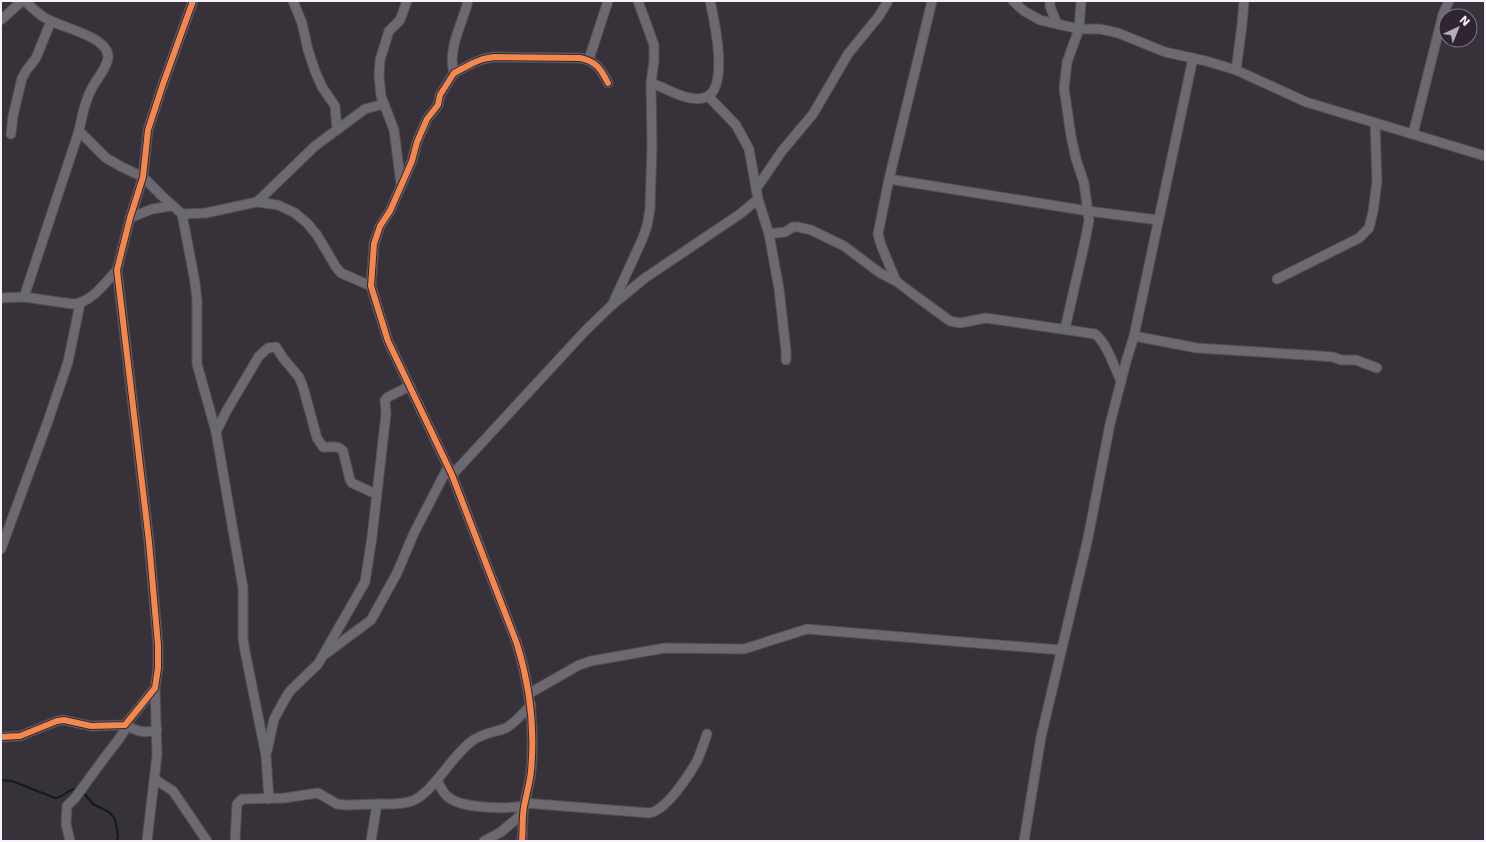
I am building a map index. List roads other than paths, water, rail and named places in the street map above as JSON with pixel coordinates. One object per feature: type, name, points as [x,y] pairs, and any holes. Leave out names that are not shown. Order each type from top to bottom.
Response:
[{"type":"street","points":[[1,20],[22,1]]},
{"type":"street","points":[[24,297],[79,131],[83,108],[108,57],[107,50],[102,44],[88,36],[51,22],[25,1]]},
{"type":"street","points":[[147,841],[156,780],[157,730],[155,688],[158,668],[158,646],[149,542],[117,270],[130,218],[143,177],[148,130],[193,1]]},
{"type":"street","points":[[293,1],[302,23],[308,50],[315,71],[322,87],[335,106],[337,130]]},
{"type":"street","points":[[401,184],[394,130],[381,96],[380,60],[389,31],[400,20],[407,1]]},
{"type":"street","points":[[454,73],[452,61],[454,48],[468,1]]},
{"type":"street","points":[[589,59],[608,1]]},
{"type":"street","points":[[612,305],[642,240],[647,226],[650,209],[652,146],[651,83],[654,61],[654,45],[638,1]]},
{"type":"street","points":[[651,83],[684,96],[699,99],[708,96],[716,87],[719,70],[713,1]]},
{"type":"street","points":[[756,189],[782,151],[813,114],[848,54],[879,16],[888,1]]},
{"type":"street","points":[[896,281],[878,234],[889,179],[932,1]]},
{"type":"street","points":[[1013,1],[1032,16],[1040,20],[1079,30],[1100,29],[1109,31],[1165,52],[1236,70],[1306,102],[1485,156]]},
{"type":"street","points":[[1050,1],[1050,6],[1057,24]]},
{"type":"street","points":[[1065,329],[1089,220],[1084,183],[1071,136],[1064,88],[1066,62],[1079,30],[1081,1]]},
{"type":"street","points":[[1236,70],[1244,1]]},
{"type":"street","points":[[1413,134],[1443,14],[1449,1]]},
{"type":"street","points":[[11,134],[13,116],[22,78],[36,58],[51,22]]},
{"type":"street","points":[[522,841],[524,807],[531,774],[532,756],[531,705],[526,672],[517,644],[450,471],[388,341],[370,286],[374,244],[380,226],[390,211],[412,161],[417,142],[425,122],[438,105],[440,95],[454,73],[483,59],[494,57],[589,59],[602,72],[608,83]]},
{"type":"street","points":[[1024,841],[1041,738],[1088,538],[1110,424],[1134,336],[1192,58]]},
{"type":"street","points":[[708,96],[736,126],[749,149],[758,199],[769,234],[779,288],[786,360]]},
{"type":"street","points":[[257,202],[315,146],[368,108],[384,104]]},
{"type":"street","points":[[1277,279],[1359,238],[1369,228],[1373,212],[1377,181],[1375,122]]},
{"type":"street","points":[[79,131],[106,158],[143,177],[182,214],[195,282],[197,301],[197,364],[216,432],[243,588],[244,651],[266,756],[269,799]]},
{"type":"street","points":[[889,179],[1158,220]]},
{"type":"street","points":[[323,656],[371,620],[397,573],[414,533],[450,471],[612,305],[645,278],[740,214],[758,199]]},
{"type":"street","points":[[182,214],[206,213],[257,202],[278,205],[294,213],[307,223],[317,235],[341,273],[370,286]]},
{"type":"street","points":[[130,218],[152,209],[172,206]]},
{"type":"street","points":[[769,234],[785,232],[796,227],[811,230],[844,246],[884,276],[896,281],[950,321],[965,323],[986,318],[1088,332],[1099,337],[1104,344],[1121,381]]},
{"type":"street","points":[[1,298],[24,297],[80,304],[86,301],[103,286],[117,270]]},
{"type":"street","points":[[1,549],[68,362],[80,304]]},
{"type":"street","points":[[1134,336],[1197,348],[1333,357],[1342,360],[1356,360],[1378,368]]},
{"type":"street","points":[[216,432],[259,356],[268,348],[276,347],[299,377],[317,438],[321,445],[323,447],[340,447],[343,451],[352,483],[376,494]]},
{"type":"street","points":[[266,756],[274,719],[285,699],[290,692],[312,672],[323,656],[365,582],[372,538],[386,414],[385,400],[410,386]]},
{"type":"street","points":[[530,693],[579,665],[591,661],[666,648],[744,649],[807,629],[1061,650]]},
{"type":"street","points":[[70,841],[66,824],[67,806],[74,800],[119,739],[124,731],[125,725],[155,688]]},
{"type":"street","points":[[235,841],[237,804],[239,800],[242,799],[269,799],[318,793],[342,805],[396,804],[419,798],[437,780],[460,751],[470,742],[482,734],[510,725],[531,705]]},
{"type":"street","points":[[1,737],[20,736],[57,721],[64,720],[91,726],[125,725],[141,732],[157,730]]},
{"type":"street","points":[[437,780],[446,796],[456,802],[465,804],[501,808],[524,807],[654,813],[663,806],[690,771],[697,760],[707,734]]},
{"type":"street","points":[[156,780],[173,791],[207,841]]},
{"type":"street","points":[[371,841],[377,804]]},
{"type":"street","points":[[484,841],[502,832],[524,807]]},
{"type":"waterway","points":[[1,780],[12,781],[55,798],[71,790],[78,789]]},
{"type":"waterway","points":[[83,792],[93,804],[109,812],[115,819],[118,835],[117,841]]}]
